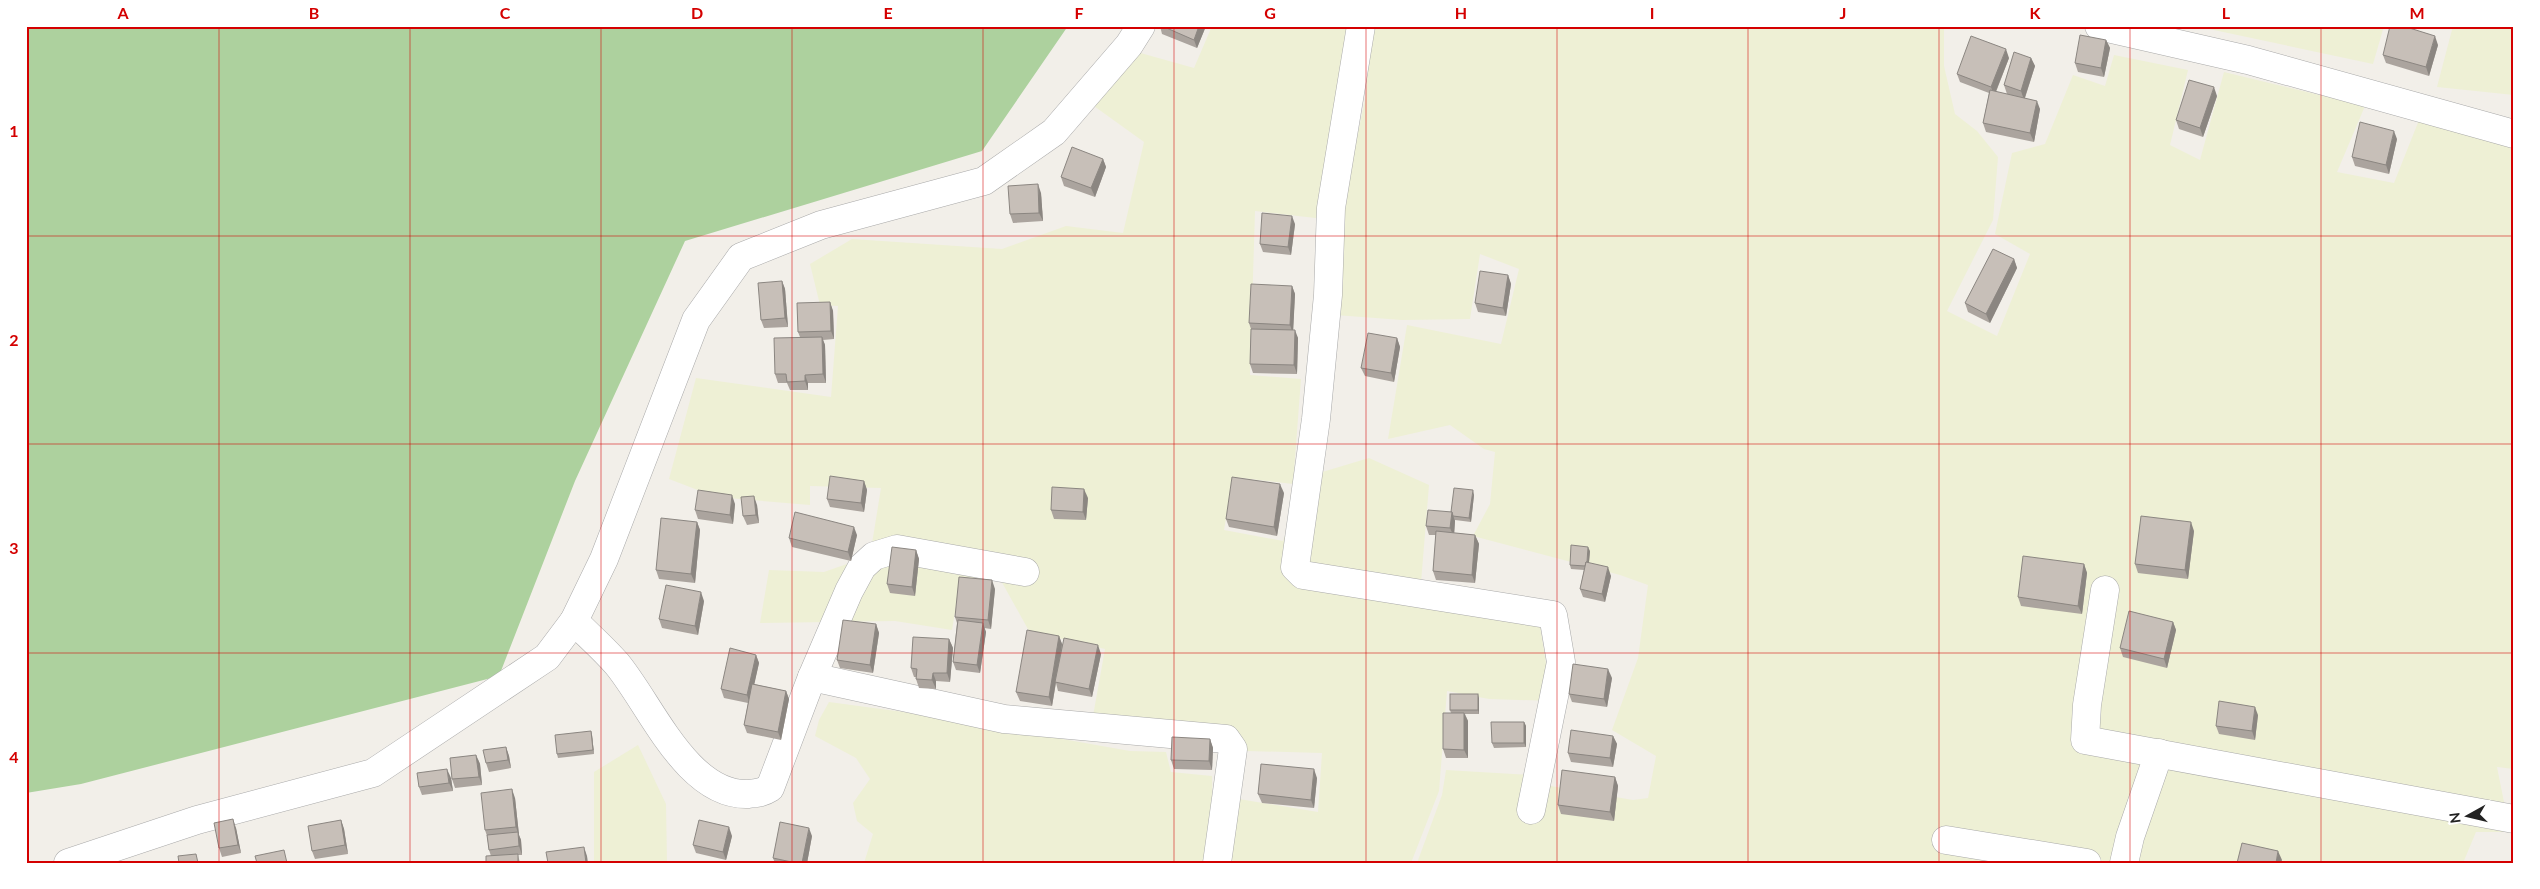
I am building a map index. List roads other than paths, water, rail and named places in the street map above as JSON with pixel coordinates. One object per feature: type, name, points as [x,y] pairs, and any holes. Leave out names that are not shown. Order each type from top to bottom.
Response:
[{"type":"street","points":[[78,861],[197,820],[373,773],[547,657],[574,621],[604,559],[696,320],[741,257],[821,225],[984,180],[1054,132],[1129,45],[1141,26]]},
{"type":"street","points":[[1361,26],[1331,208],[1328,295],[1316,419],[1295,567],[1303,575],[1553,615],[1561,662],[1532,810]]},
{"type":"street","points":[[2099,26],[2248,60],[2514,134]]},
{"type":"street","points":[[574,621],[617,664],[680,754],[702,776],[727,792],[762,793],[770,788],[812,677],[849,591],[862,567],[874,556],[887,550],[897,549],[1025,572]]},
{"type":"street","points":[[2105,590],[2087,704],[2085,740],[2514,819]]},
{"type":"street","points":[[812,677],[1004,719],[1226,739],[1232,749],[1217,863]]},
{"type":"street","points":[[2124,863],[2130,836],[2159,753]]},
{"type":"street","points":[[1946,840],[2087,863]]}]
